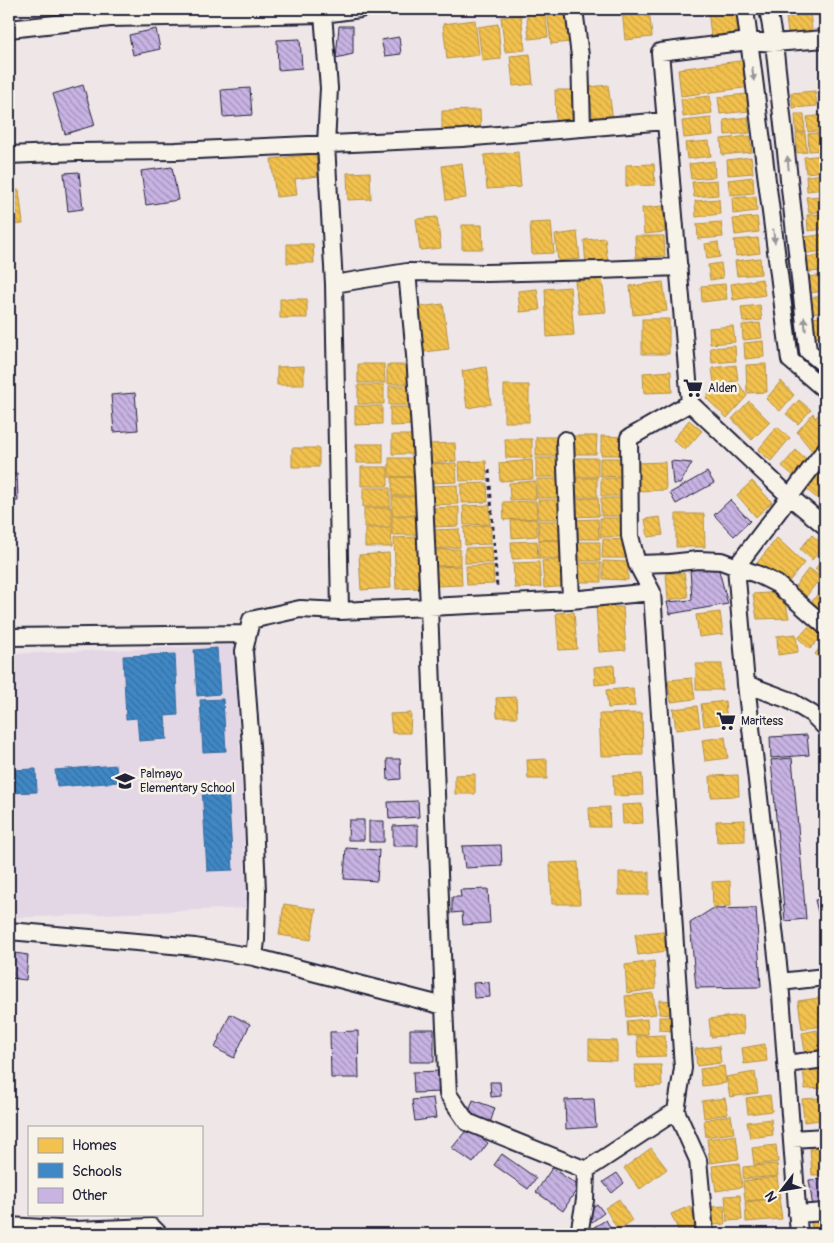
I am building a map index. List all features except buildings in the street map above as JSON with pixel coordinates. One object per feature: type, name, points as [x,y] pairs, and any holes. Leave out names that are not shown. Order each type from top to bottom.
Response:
[{"type":"street","points":[[9,29],[110,18],[323,14],[360,9]]},
{"type":"street","points":[[574,9],[580,56],[582,128]]},
{"type":"street","points":[[745,9],[790,360],[825,390]]},
{"type":"street","points":[[768,9],[774,43],[808,351],[825,365]]},
{"type":"street","points":[[323,14],[329,88],[326,144],[334,284],[340,611]]},
{"type":"street","points":[[825,40],[774,43],[749,41],[660,52],[690,402],[789,496],[825,526]]},
{"type":"street","points":[[9,155],[176,151],[462,138],[665,121]]},
{"type":"street","points":[[334,284],[407,272],[487,273],[679,267]]},
{"type":"street","points":[[407,272],[416,373],[430,607],[448,1094],[467,1122],[586,1170]]},
{"type":"street","points":[[690,402],[629,438],[630,536],[637,564],[652,592],[683,1068],[676,1111],[698,1160],[705,1234]]},
{"type":"street","points":[[565,440],[571,600]]},
{"type":"street","points":[[799,1234],[780,982],[746,684],[736,567],[825,450]]},
{"type":"street","points":[[637,564],[698,560],[721,561],[759,575],[776,584],[825,626]]},
{"type":"street","points":[[254,957],[258,891],[244,651],[251,620],[300,609],[340,611],[498,604],[571,600],[652,592]]},
{"type":"street","points":[[9,637],[248,634]]},
{"type":"street","points":[[746,684],[789,700],[812,714],[825,727]]},
{"type":"street","points":[[9,931],[195,947],[254,957],[444,1006]]},
{"type":"street","points":[[780,982],[825,977]]},
{"type":"street","points":[[786,1064],[825,1060]]},
{"type":"street","points":[[586,1170],[676,1111]]},
{"type":"street","points":[[792,1139],[825,1137]]},
{"type":"street","points":[[579,1234],[585,1200],[586,1170]]},
{"type":"street","points":[[797,1214],[825,1212]]},
{"type":"street","points":[[9,1226],[31,1231],[152,1227],[158,1234]]},
{"type":"path","points":[[489,470],[498,604]]},
{"type":"shaded area","name":"Palmayo Elementary School","points":[[235,645],[247,908],[9,918],[9,654]]},
{"type":"place","name":"Alden","points":[[693,388]]},
{"type":"place","name":"Maritess","points":[[726,721]]},
{"type":"place","name":"Palmayo Elementary School","points":[[125,781]]}]
